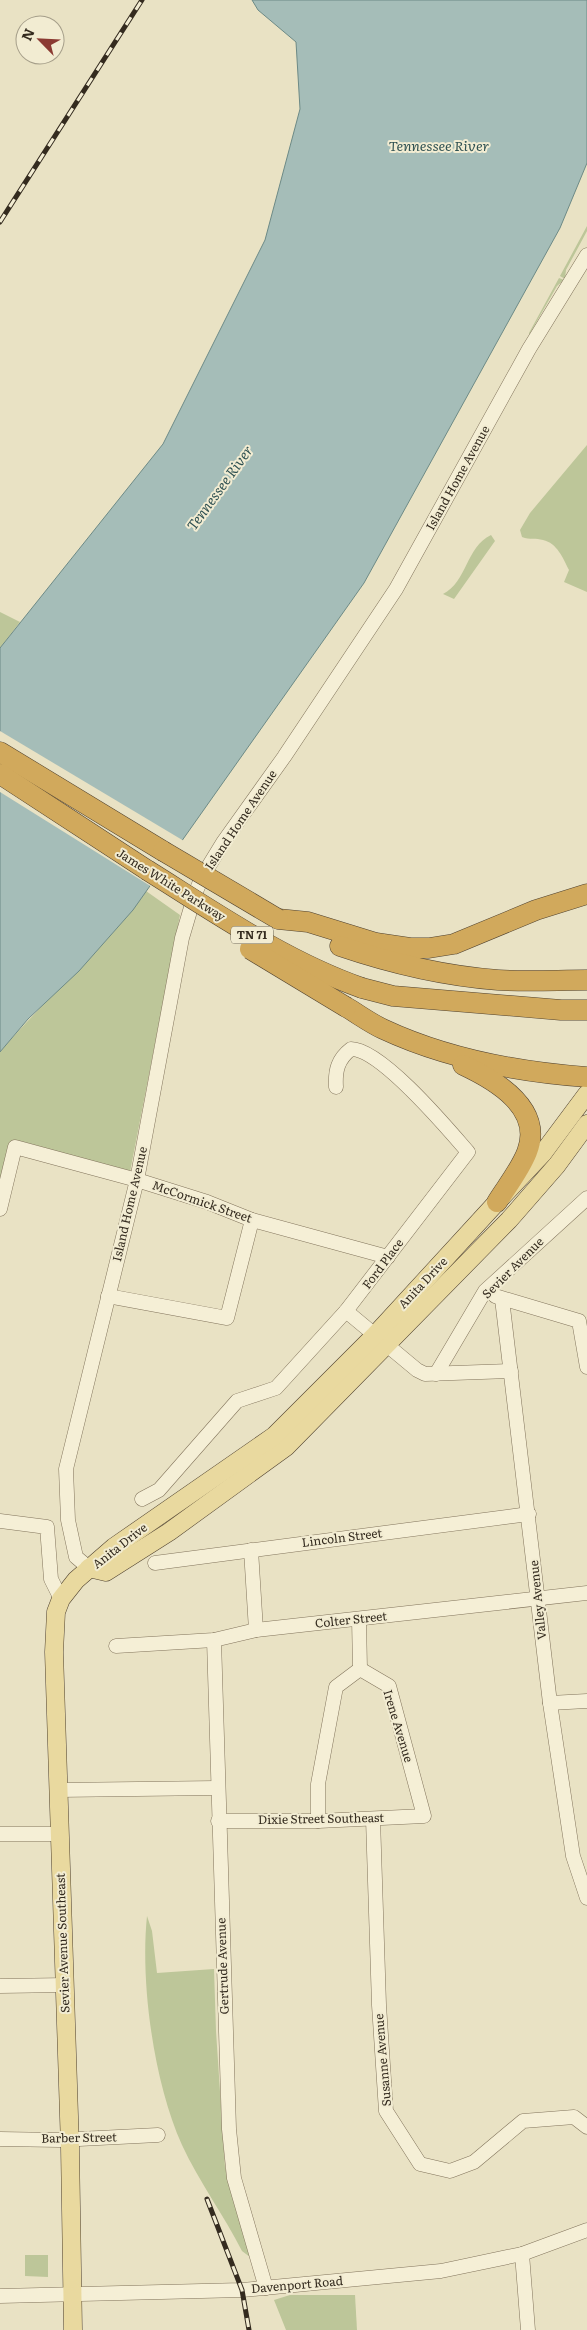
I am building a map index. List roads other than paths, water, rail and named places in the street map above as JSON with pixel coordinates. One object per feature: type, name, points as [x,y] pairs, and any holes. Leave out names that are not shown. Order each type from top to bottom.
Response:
[{"type":"highway","name":"James White Parkway","points":[[0,752],[278,919],[308,922],[374,950]]},
{"type":"highway","name":"James White Parkway","points":[[0,774],[147,870],[271,946],[325,973],[362,988],[392,996],[551,1010],[587,1010]]},
{"type":"highway","points":[[147,870],[186,903],[247,948],[381,1028],[483,1074],[503,1087],[522,1107],[530,1128],[528,1151],[497,1202]]},
{"type":"highway","points":[[374,950],[454,944],[536,910],[587,894]]},
{"type":"highway","points":[[374,950],[498,980],[587,980]]},
{"type":"highway","points":[[418,1044],[496,1064],[552,1074],[587,1077]]},
{"type":"main road","name":"Anita Drive","points":[[88,1568],[106,1572],[169,1532],[286,1447],[381,1340],[497,1202],[543,1152],[587,1094]]},
{"type":"main road","name":"Anita Drive","points":[[381,1340],[509,1220],[556,1165],[587,1124]]},
{"type":"main road","name":"Sevier Avenue Southeast","points":[[73,2330],[66,1986],[59,1834],[54,1628],[61,1599],[68,1588],[88,1568]]},
{"type":"street","name":"Island Home Avenue","points":[[88,1568],[76,1557],[68,1520],[66,1469],[136,1180],[182,938],[202,877],[224,841],[284,757],[396,589],[529,349],[587,255]]},
{"type":"street","name":"Ford Place","points":[[142,1499],[159,1490],[237,1401],[276,1388],[346,1311],[468,1152],[429,1107],[368,1053],[352,1049],[344,1054],[335,1072],[336,1087]]},
{"type":"street","name":"McCormick Street","points":[[0,1209],[15,1147],[136,1180],[207,1202],[252,1220],[388,1256]]},
{"type":"street","name":"Sevier Avenue","points":[[436,1374],[486,1291],[587,1198]]},
{"type":"street","points":[[108,1296],[227,1318],[252,1220]]},
{"type":"street","points":[[486,1291],[502,1298],[580,1321],[587,1367]]},
{"type":"street","name":"Valley Avenue","points":[[502,1298],[550,1703],[573,1856],[587,1898]]},
{"type":"street","points":[[346,1311],[417,1370],[436,1374],[511,1371]]},
{"type":"street","name":"Lincoln Street","points":[[154,1563],[529,1514]]},
{"type":"street","points":[[0,1521],[47,1527],[51,1578],[61,1599]]},
{"type":"street","points":[[251,1550],[256,1630]]},
{"type":"street","name":"Colter Street","points":[[116,1646],[214,1640],[256,1630],[587,1593]]},
{"type":"street","points":[[318,1821],[318,1784],[336,1686],[360,1669],[359,1619]]},
{"type":"street","name":"Gertrude Avenue","points":[[214,1640],[216,1788],[229,2129],[234,2178],[266,2288]]},
{"type":"street","name":"Irene Avenue","points":[[360,1669],[389,1686],[424,1816]]},
{"type":"street","points":[[550,1703],[587,1701]]},
{"type":"street","points":[[58,1790],[216,1788]]},
{"type":"street","name":"Dixie Street Southeast","points":[[218,1821],[318,1821],[424,1816]]},
{"type":"street","name":"Susanne Avenue","points":[[373,1819],[379,2005],[386,2111],[420,2164],[450,2171],[474,2162],[524,2121],[574,2117],[587,2127]]},
{"type":"street","points":[[0,1834],[59,1834]]},
{"type":"street","points":[[0,1986],[66,1986]]},
{"type":"street","name":"Barber Street","points":[[0,2139],[70,2139],[158,2135]]},
{"type":"street","name":"Davenport Road","points":[[0,2296],[266,2288],[440,2272],[522,2254],[587,2230]]},
{"type":"street","points":[[522,2254],[528,2330]]},
{"type":"water","name":"Tennessee River","points":[[252,0],[587,0],[587,163],[560,228],[364,583],[133,910],[79,971],[28,1019],[0,1052],[0,648],[163,444],[265,240],[300,109],[296,42],[258,10]]},
{"type":"railway","points":[[0,222],[142,0]]},
{"type":"railway","points":[[207,2199],[242,2290],[249,2330]]}]
